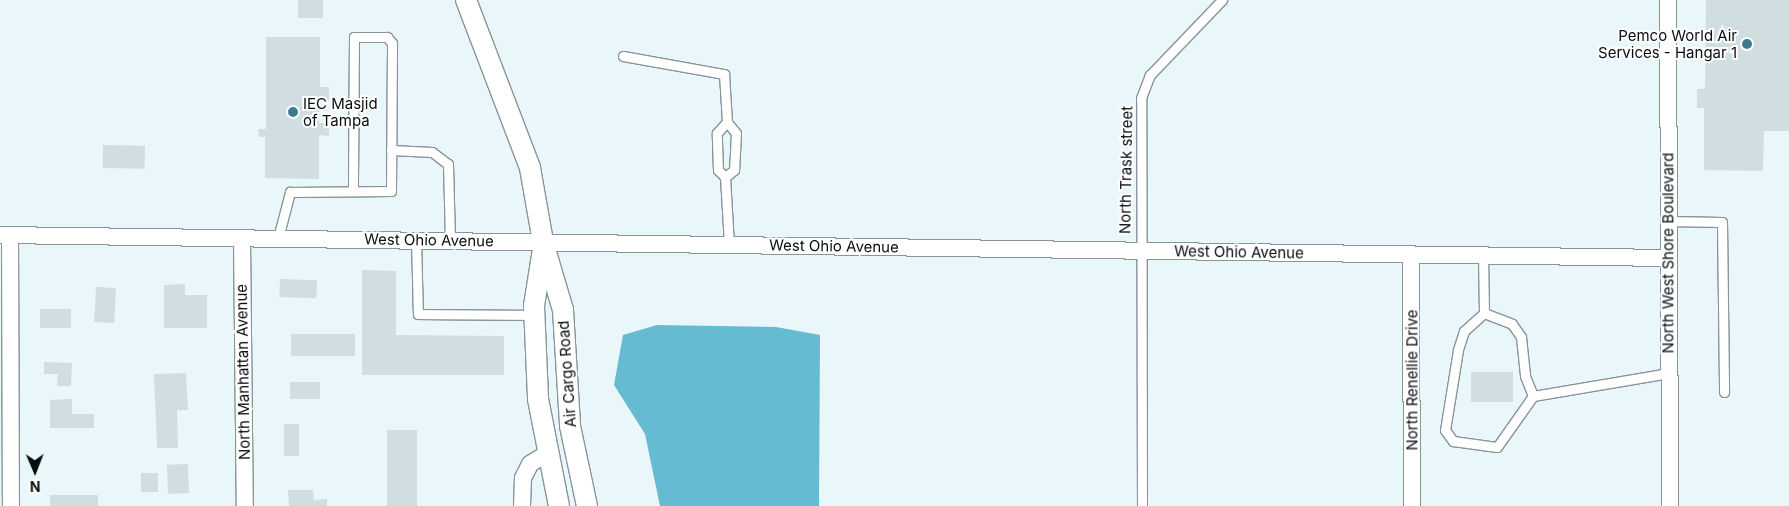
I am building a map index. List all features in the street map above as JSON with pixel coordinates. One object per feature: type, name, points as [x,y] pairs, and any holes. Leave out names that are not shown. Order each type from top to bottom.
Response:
[{"type":"street","name":"Air Cargo Road","points":[[466,0],[530,168],[544,242],[563,310],[570,426],[587,506]]},
{"type":"street","name":"North West Shore Boulevard","points":[[1668,0],[1670,506]]},
{"type":"street","name":"West Ohio Avenue","points":[[5,235],[1668,258]]},
{"type":"street","points":[[5,235],[11,506]]},
{"type":"street","name":"North Manhattan Avenue","points":[[242,238],[245,506]]},
{"type":"street","name":"Air Cargo Road","points":[[544,242],[535,314],[546,454],[559,506]]},
{"type":"street","name":"North Renellie Drive","points":[[1411,254],[1412,506]]},
{"type":"street","points":[[522,506],[526,471],[546,454]]},
{"type":"lane","name":"North Trask street","points":[[1142,506],[1139,251],[1141,98],[1150,75],[1222,0]]},
{"type":"lane","points":[[278,238],[290,192],[391,191],[392,43],[387,37],[354,37],[353,191]]},
{"type":"lane","points":[[623,56],[724,74],[727,122],[736,133],[734,170],[725,177]]},
{"type":"lane","points":[[727,122],[717,133],[718,170],[725,177],[729,245]]},
{"type":"lane","points":[[391,150],[432,152],[448,164],[450,241]]},
{"type":"lane","points":[[1668,221],[1722,222],[1724,392]]},
{"type":"lane","points":[[416,240],[418,314],[535,314]]},
{"type":"lane","points":[[1483,255],[1484,313],[1464,331],[1445,430],[1453,441],[1497,447],[1533,396],[1669,372]]},
{"type":"lane","points":[[1484,313],[1512,324],[1521,338],[1525,376],[1533,396]]},
{"type":"water","points":[[657,325],[776,327],[820,335],[819,506],[660,506],[645,434],[614,385],[623,335]]},
{"type":"building","points":[[298,0],[323,0],[323,18],[298,18]]},
{"type":"building","name":"Pemco World Air Services - Hangar 1","points":[[1706,0],[1789,0],[1789,131],[1764,131],[1763,171],[1704,170],[1704,108],[1697,108],[1697,89],[1705,89]]},
{"type":"building","name":"IEC Masjid of Tampa","points":[[266,37],[320,37],[320,87],[329,87],[329,101],[320,100],[319,123],[329,123],[329,136],[319,135],[319,179],[265,178],[265,137],[259,137],[258,129],[266,129]]},
{"type":"building","points":[[103,145],[145,146],[145,169],[103,168]]},
{"type":"building","points":[[362,270],[396,271],[396,335],[504,336],[504,375],[362,375]]},
{"type":"building","points":[[280,279],[317,280],[316,298],[279,297]]},
{"type":"building","points":[[185,284],[185,295],[207,295],[207,328],[164,328],[164,285]]},
{"type":"building","points":[[96,287],[116,288],[114,323],[94,322]]},
{"type":"building","points":[[40,309],[71,309],[71,328],[40,328]]},
{"type":"building","points":[[291,334],[355,334],[355,356],[291,356]]},
{"type":"building","points":[[44,362],[72,363],[71,386],[57,386],[58,374],[44,374]]},
{"type":"building","points":[[1471,372],[1513,372],[1513,402],[1471,402]]},
{"type":"building","points":[[186,373],[188,410],[177,410],[178,448],[157,448],[154,374]]},
{"type":"building","points":[[290,382],[320,382],[320,399],[290,399]]},
{"type":"building","points":[[72,399],[72,414],[94,414],[94,428],[50,428],[50,400]]},
{"type":"building","points":[[284,424],[299,424],[299,456],[284,456]]},
{"type":"building","points":[[387,430],[417,430],[417,506],[387,506]]},
{"type":"building","points":[[188,464],[189,493],[168,494],[167,465]]},
{"type":"building","points":[[141,473],[158,473],[158,492],[141,492]]},
{"type":"building","points":[[288,490],[313,490],[314,500],[327,499],[327,506],[289,506]]},
{"type":"building","points":[[50,495],[98,495],[98,506],[50,506]]},
{"type":"place","name":"Pemco World Air Services - Hangar 1","points":[[1747,44]]},
{"type":"place","name":"IEC Masjid of Tampa","points":[[293,112]]}]
